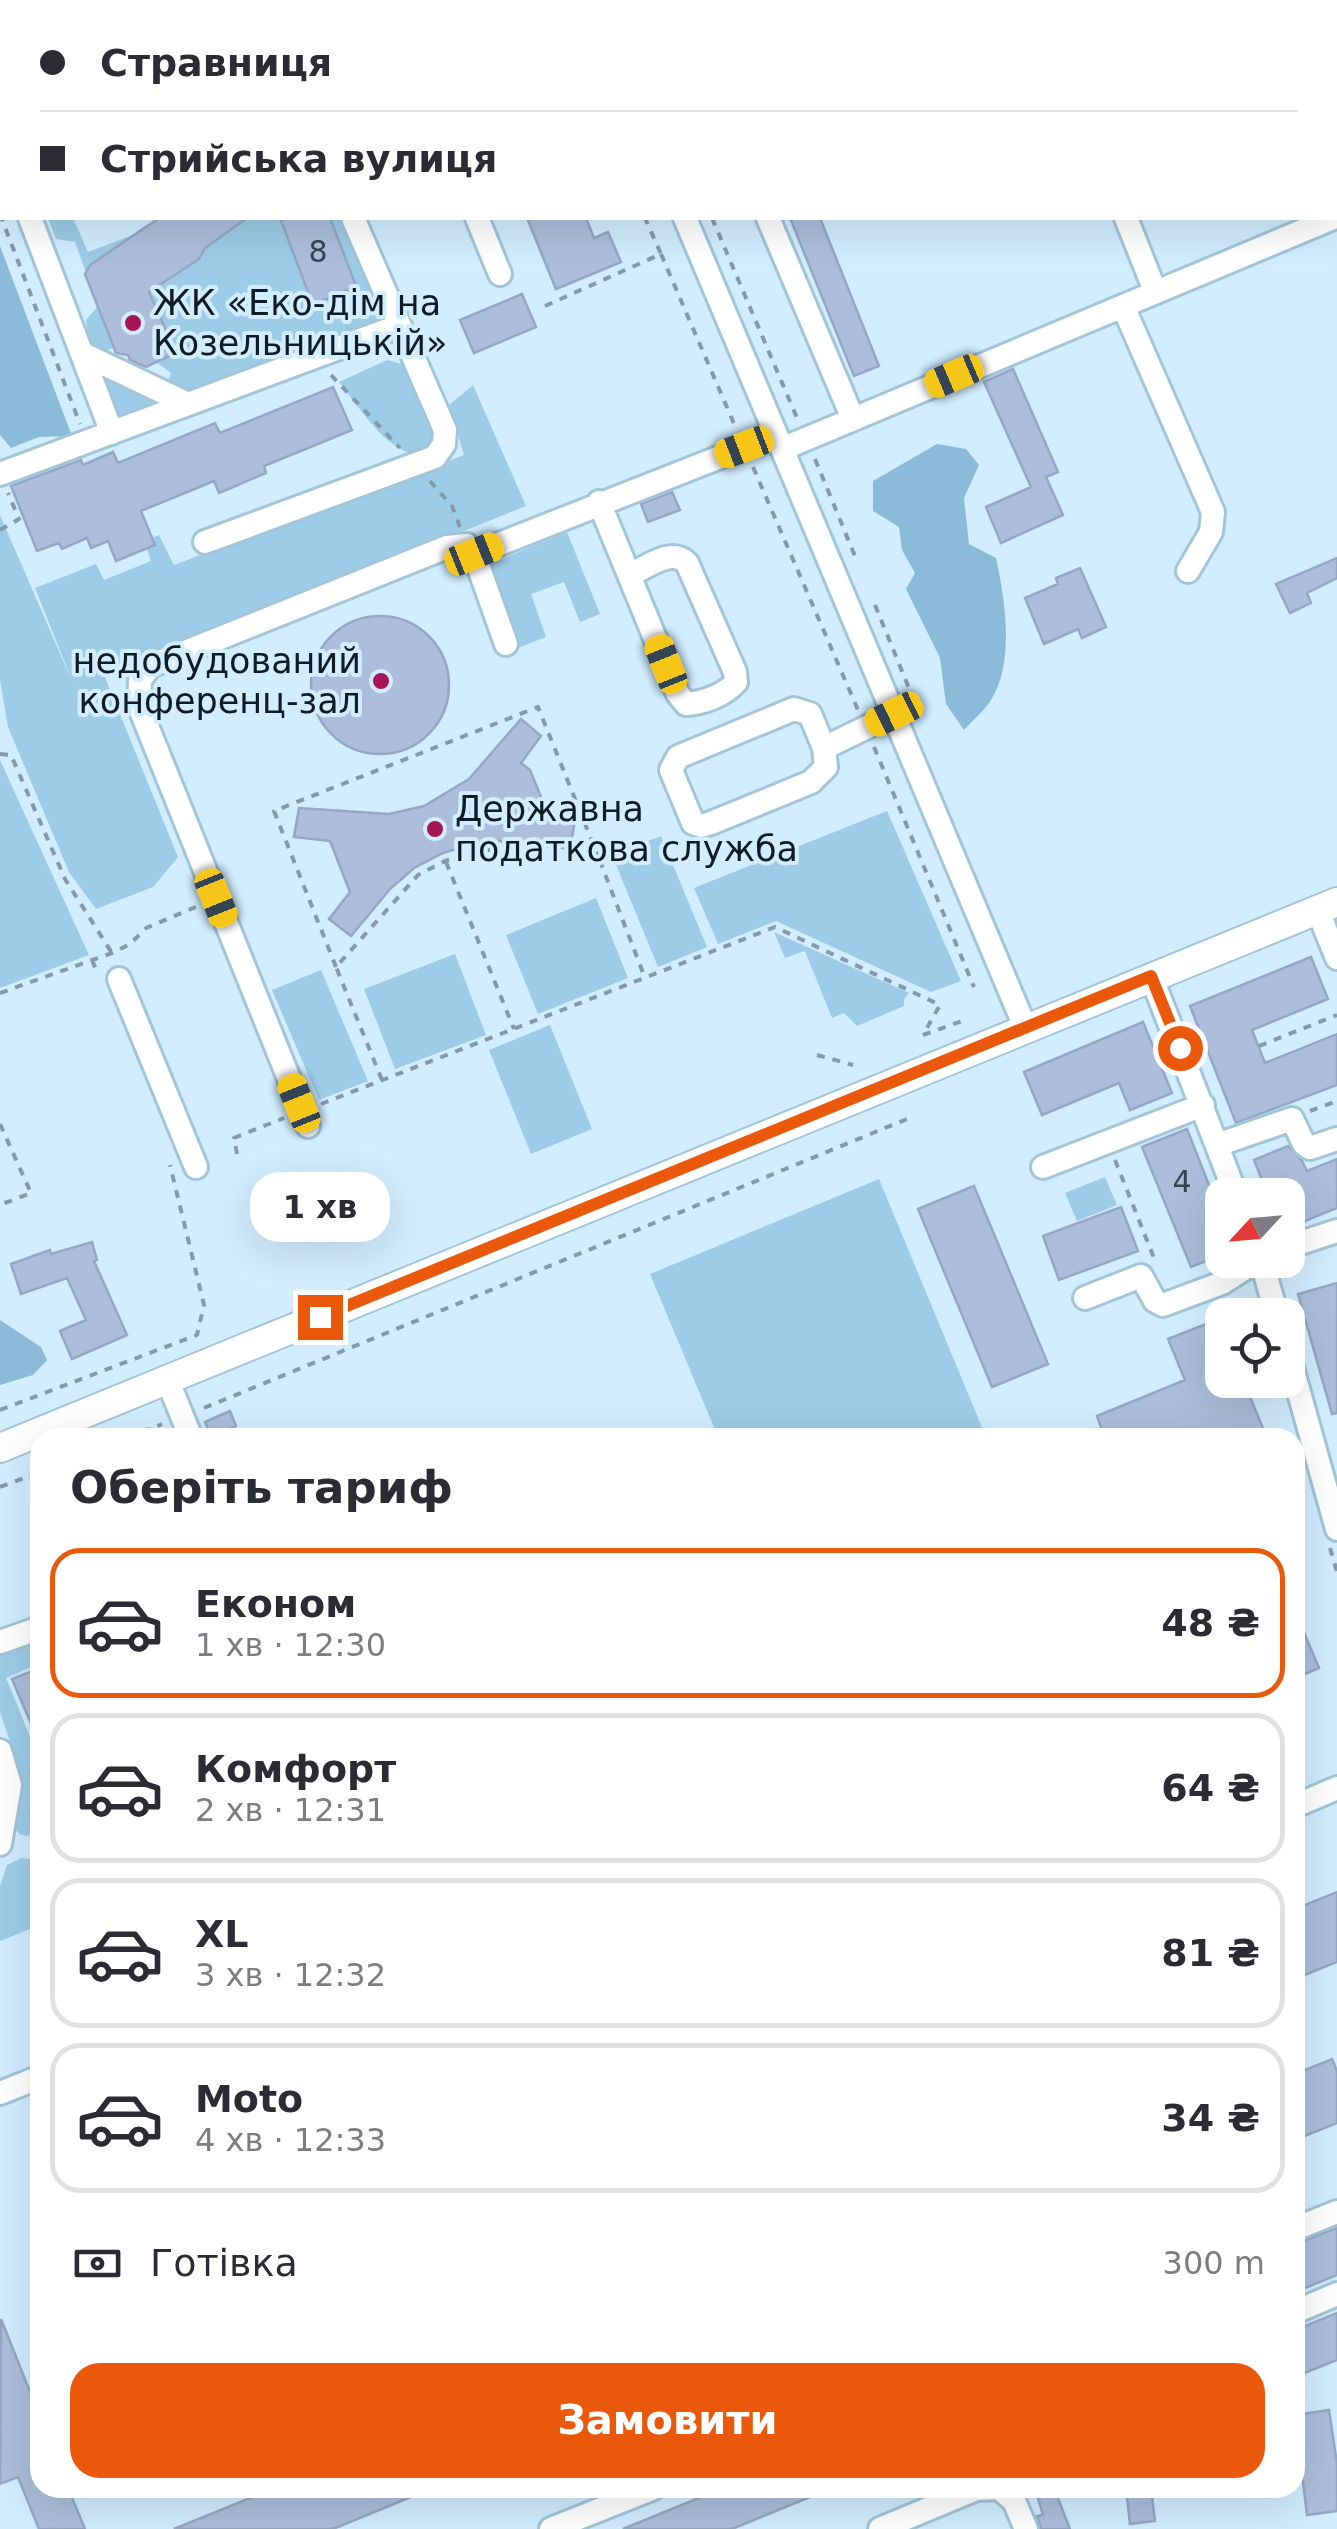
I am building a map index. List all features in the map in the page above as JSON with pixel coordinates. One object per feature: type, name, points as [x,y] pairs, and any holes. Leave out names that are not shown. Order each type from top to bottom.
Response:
[{"type":"main road","points":[[49,1428],[1327,906]]},
{"type":"main road","points":[[0,1448],[30,1436]]},
{"type":"street","points":[[31,220],[112,433]]},
{"type":"street","points":[[205,542],[435,457],[444,444],[445,430],[354,220]]},
{"type":"street","points":[[478,220],[500,274]]},
{"type":"street","points":[[686,220],[1025,1027]]},
{"type":"street","points":[[769,220],[853,419]]},
{"type":"street","points":[[1127,220],[1154,292]]},
{"type":"street","points":[[474,554],[744,447],[806,439],[1328,220]]},
{"type":"street","points":[[1122,306],[1213,512],[1211,532],[1188,571]]},
{"type":"street","points":[[0,474],[398,326]]},
{"type":"street","points":[[82,354],[188,404]]},
{"type":"street","points":[[599,502],[678,694],[686,704],[696,704],[729,690],[736,682],[735,672],[687,564],[680,556],[672,555],[630,575]]},
{"type":"street","points":[[305,1118],[139,706],[140,680],[150,666],[447,547],[466,545],[474,554],[506,644]]},
{"type":"street","points":[[794,709],[810,714],[824,748],[826,767],[812,782],[701,826],[693,823],[671,770],[678,757],[794,709]]},
{"type":"street","points":[[824,748],[894,714]]},
{"type":"street","points":[[1327,906],[1337,958]]},
{"type":"street","points":[[1151,976],[1230,1178]]},
{"type":"street","points":[[109,978],[196,1167]]},
{"type":"street","points":[[1043,1167],[1202,1105]]},
{"type":"street","points":[[1217,1145],[1292,1118],[1309,1148],[1337,1139]]},
{"type":"street","points":[[1305,1242],[1337,1231]]},
{"type":"street","points":[[1085,1298],[1135,1277],[1146,1279],[1156,1301],[1163,1304],[1230,1278]]},
{"type":"street","points":[[167,1380],[187,1427]]},
{"type":"street","points":[[1301,1398],[1337,1528]]},
{"type":"street","points":[[0,1642],[30,1632]]},
{"type":"street","points":[[0,1751],[10,1785],[0,1844]]},
{"type":"street","points":[[1305,1802],[1337,1788]]},
{"type":"street","points":[[0,2093],[30,2081]]},
{"type":"street","points":[[1305,2226],[1337,2212]]},
{"type":"street","points":[[1305,2308],[1337,2294]]},
{"type":"street","points":[[551,2529],[629,2498]]},
{"type":"street","points":[[880,2529],[954,2498]]},
{"type":"street","points":[[1010,2498],[1026,2529]]},
{"type":"path","points":[[2,220],[87,442]]},
{"type":"path","points":[[646,220],[974,987]]},
{"type":"path","points":[[713,220],[857,561]]},
{"type":"path","points":[[545,306],[661,254]]},
{"type":"path","points":[[715,380],[726,366]]},
{"type":"path","points":[[0,474],[19,519],[0,530]]},
{"type":"path","points":[[382,1080],[274,811],[538,707],[645,978]]},
{"type":"path","points":[[0,754],[11,755],[64,879],[112,953]]},
{"type":"path","points":[[336,967],[418,875],[445,860],[499,849],[600,860]]},
{"type":"path","points":[[445,860],[514,1029]]},
{"type":"path","points":[[0,993],[112,953],[130,944],[146,928],[216,898]]},
{"type":"path","points":[[237,1154],[234,1138],[305,1118],[382,1080],[775,927],[940,1004],[924,1036],[964,1020]]},
{"type":"path","points":[[92,960],[109,978]]},
{"type":"path","points":[[1258,1046],[1337,1015]]},
{"type":"path","points":[[817,1055],[852,1065]]},
{"type":"path","points":[[1292,1118],[1337,1100]]},
{"type":"path","points":[[187,1427],[907,1120]]},
{"type":"path","points":[[0,1124],[31,1192],[0,1205]]},
{"type":"path","points":[[1108,1142],[1156,1264],[1146,1279]]},
{"type":"path","points":[[0,1410],[196,1335],[204,1305],[168,1157]]},
{"type":"path","points":[[0,1487],[30,1476]]},
{"type":"shaded area","points":[[49,220],[74,220],[88,252],[172,220],[344,220],[381,308],[379,320],[373,327],[181,394],[166,389],[171,373],[129,342],[105,351],[88,341],[86,320],[98,306],[75,242],[56,239]]},
{"type":"shaded area","points":[[0,246],[72,436],[39,437],[11,448],[0,435]]},
{"type":"shaded area","points":[[387,360],[406,365],[436,428],[430,450],[417,454],[392,443],[339,382]]},
{"type":"shaded area","points":[[108,381],[156,399],[160,409],[121,421],[103,388]]},
{"type":"shaded area","points":[[473,385],[526,506],[104,675],[178,857],[153,887],[96,909],[69,872],[8,727],[0,680],[0,515],[75,688],[35,588],[96,564],[104,580],[151,561],[144,541],[159,535],[174,565],[464,455],[449,405]]},
{"type":"shaded area","points":[[937,444],[966,449],[979,465],[964,498],[969,544],[996,558],[1005,611],[1006,649],[998,685],[988,704],[964,730],[946,704],[940,658],[906,589],[915,573],[902,550],[899,527],[873,511],[873,481]]},
{"type":"shaded area","points":[[567,532],[600,614],[580,622],[564,582],[531,594],[546,637],[515,649],[485,566]]},
{"type":"shaded area","points":[[0,760],[89,955],[0,988]]},
{"type":"shaded area","points":[[887,811],[961,981],[931,992],[776,921],[718,944],[694,888]]},
{"type":"shaded area","points":[[661,836],[707,947],[658,967],[612,855]]},
{"type":"shaded area","points":[[596,898],[628,978],[538,1014],[506,935]]},
{"type":"shaded area","points":[[774,932],[909,993],[904,1006],[857,1026],[844,1013],[832,1018],[805,951],[785,958]]},
{"type":"shaded area","points":[[455,954],[486,1035],[395,1069],[364,989]]},
{"type":"shaded area","points":[[321,970],[368,1081],[319,1100],[272,990]]},
{"type":"shaded area","points":[[550,1025],[592,1129],[531,1154],[489,1050]]},
{"type":"shaded area","points":[[1105,1177],[1117,1205],[1077,1221],[1065,1193]]},
{"type":"shaded area","points":[[879,1179],[982,1428],[714,1428],[650,1274]]},
{"type":"shaded area","points":[[0,1320],[41,1347],[47,1360],[33,1375],[0,1385]]},
{"type":"shaded area","points":[[30,1644],[30,1667],[6,1678],[30,1737],[27,1836],[19,1834],[15,1827],[22,1777],[0,1712],[0,1655]]},
{"type":"shaded area","points":[[21,1858],[30,1859],[30,1929],[0,1941],[0,1886],[7,1865]]},
{"type":"building","name":"ЖК «Еко-дім на Козельницькій»","points":[[156,220],[244,220],[205,248],[199,259],[149,292],[176,353],[146,367],[130,360],[128,355],[116,353],[85,274],[90,265]]},
{"type":"building","name":"ЖК «Еко-дім на Козельницькій»","points":[[281,220],[331,220],[356,286],[313,305]]},
{"type":"building","points":[[528,220],[587,220],[594,238],[608,232],[621,262],[556,289]]},
{"type":"building","points":[[791,220],[821,220],[879,366],[854,376]]},
{"type":"building","points":[[522,294],[536,327],[474,353],[460,320]]},
{"type":"building","points":[[1013,369],[1058,472],[1046,477],[1063,515],[1001,543],[986,507],[1031,487],[984,382]]},
{"type":"building","points":[[333,387],[352,430],[264,466],[266,473],[219,493],[214,481],[141,511],[155,545],[116,561],[108,541],[91,548],[87,538],[62,549],[59,543],[37,551],[11,486],[113,452],[118,463],[215,423],[220,433]]},
{"type":"building","points":[[672,492],[680,510],[648,522],[641,504]]},
{"type":"building","points":[[1337,558],[1337,578],[1307,593],[1311,603],[1290,613],[1276,584]]},
{"type":"building","points":[[1080,568],[1106,627],[1082,638],[1078,629],[1044,644],[1025,598],[1058,584],[1056,578]]},
{"type":"building","name":"недобудований конференц-зал","points":[[380,616],[406,622],[429,636],[443,659],[449,685],[443,711],[429,734],[406,748],[380,754],[354,748],[331,734],[317,711],[311,685],[317,659],[331,636],[354,622]]},
{"type":"building","name":"Державна податкова служба","points":[[521,719],[541,736],[521,763],[530,770],[543,802],[541,813],[575,821],[570,849],[498,841],[469,845],[414,868],[390,889],[351,936],[329,919],[350,892],[330,841],[294,837],[299,808],[389,814],[424,806],[469,779]]},
{"type":"building","points":[[1311,957],[1328,999],[1252,1030],[1265,1063],[1337,1034],[1337,1085],[1236,1123],[1190,1006]]},
{"type":"building","points":[[1143,1022],[1172,1093],[1130,1110],[1119,1083],[1042,1115],[1024,1072]]},
{"type":"building","points":[[1187,1129],[1206,1178],[1205,1262],[1191,1267],[1142,1147]]},
{"type":"building","points":[[1288,1146],[1307,1171],[1337,1159],[1337,1208],[1305,1221],[1305,1178],[1261,1178],[1254,1160]]},
{"type":"building","points":[[974,1186],[1048,1364],[992,1387],[918,1209]]},
{"type":"building","points":[[1121,1207],[1138,1251],[1059,1280],[1043,1236]]},
{"type":"building","points":[[92,1242],[97,1260],[94,1261],[127,1335],[72,1359],[60,1331],[86,1320],[67,1278],[21,1294],[11,1264],[50,1250],[51,1254]]},
{"type":"building","points":[[1337,1283],[1337,1413],[1332,1414],[1305,1319],[1305,1298],[1298,1294]]},
{"type":"building","points":[[1205,1324],[1205,1398],[1250,1398],[1263,1428],[1101,1428],[1097,1416],[1185,1380],[1168,1339]]},
{"type":"building","points":[[230,1411],[236,1426],[207,1428],[205,1422]]},
{"type":"building","points":[[1305,1635],[1319,1668],[1305,1674]]},
{"type":"building","points":[[30,1672],[30,1721],[12,1679]]},
{"type":"building","points":[[1337,1892],[1337,1962],[1305,1975],[1305,1905]]},
{"type":"building","points":[[1332,2059],[1337,2071],[1337,2123],[1305,2136],[1305,2070]]},
{"type":"building","points":[[1337,2228],[1337,2275],[1305,2288],[1305,2240]]},
{"type":"building","points":[[1337,2313],[1337,2360],[1305,2373],[1305,2326]]},
{"type":"building","points":[[1,2319],[30,2392],[30,2498],[72,2498],[85,2529],[39,2529],[18,2477],[0,2484]]},
{"type":"building","points":[[1329,2410],[1337,2464],[1337,2511],[1307,2515],[1305,2414]]},
{"type":"building","points":[[250,2498],[409,2498],[333,2529],[174,2529]]},
{"type":"building","points":[[699,2498],[808,2498],[732,2529],[623,2529]]},
{"type":"building","points":[[1038,2498],[1058,2498],[1070,2529],[1041,2529],[1037,2516],[1043,2515]]},
{"type":"building","points":[[1127,2498],[1152,2498],[1155,2521],[1130,2524]]},
{"type":"place","name":"ЖК «Еко-дім на Козельницькій»","points":[[133,323]]},
{"type":"place","name":"недобудований конференц-зал","points":[[381,681]]},
{"type":"place","name":"Державна податкова служба","points":[[435,829]]},
{"type":"route","points":[[320,1317],[1151,976],[1180,1048]]}]
